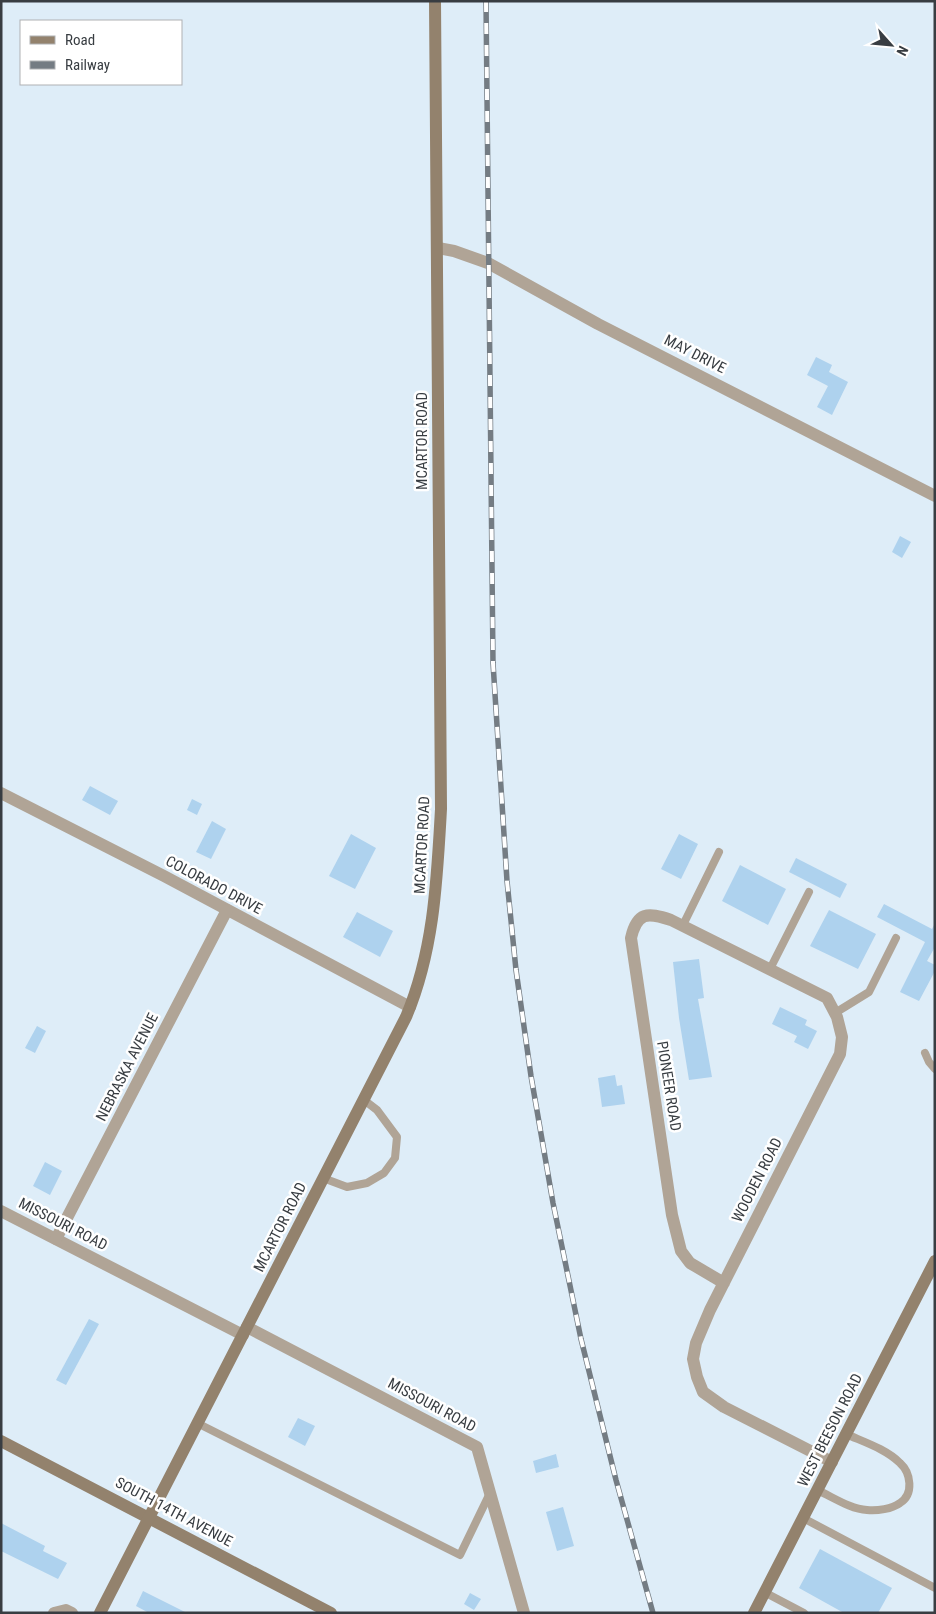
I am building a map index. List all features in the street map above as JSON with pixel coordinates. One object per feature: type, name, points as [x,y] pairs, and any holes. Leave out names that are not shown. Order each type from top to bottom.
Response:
[{"type":"main road","name":"MCARTOR ROAD","points":[[100,1613],[364,1100],[410,1007],[426,958],[435,897],[442,809],[435,1]]},
{"type":"main road","name":"WEST BEESON ROAD","points":[[754,1613],[935,1261]]},
{"type":"main road","name":"SOUTH 14TH AVENUE","points":[[1,1441],[331,1613]]},
{"type":"street","name":"MAY DRIVE","points":[[438,248],[454,251],[488,263],[598,324],[935,496]]},
{"type":"street","name":"COLORADO DRIVE","points":[[1,793],[410,1007]]},
{"type":"street","name":"NEBRASKA AVENUE","points":[[56,1239],[227,910]]},
{"type":"street","name":"PIONEER ROAD","points":[[683,925],[656,915],[642,916],[634,924],[631,938],[672,1215],[680,1252],[690,1263],[724,1283]]},
{"type":"street","name":"WOODEN ROAD","points":[[683,925],[827,998],[835,1013],[842,1037],[840,1054],[724,1283],[696,1343],[693,1359],[703,1392],[724,1407],[832,1462]]},
{"type":"street","name":"MISSOURI ROAD","points":[[1,1211],[477,1447],[524,1613]]},
{"type":"street","points":[[54,1613],[66,1610],[72,1613]]},
{"type":"lane","points":[[683,925],[719,852]]},
{"type":"lane","points":[[770,969],[809,892]]},
{"type":"lane","points":[[835,1013],[869,992],[896,938]]},
{"type":"lane","points":[[925,1053],[935,1069]]},
{"type":"lane","points":[[323,1178],[347,1186],[367,1183],[384,1173],[396,1158],[397,1138],[377,1110],[364,1100]]},
{"type":"lane","points":[[197,1423],[460,1555],[490,1492]]},
{"type":"lane","points":[[818,1490],[854,1508],[868,1510],[887,1508],[901,1503],[908,1496],[910,1479],[906,1469],[900,1462],[846,1434]]},
{"type":"lane","points":[[803,1518],[935,1588]]},
{"type":"lane","points":[[764,1592],[804,1613]]},
{"type":"building","points":[[816,357],[832,365],[829,372],[848,382],[832,415],[817,407],[828,386],[807,375]]},
{"type":"building","points":[[900,536],[911,542],[902,558],[892,552]]},
{"type":"building","points":[[90,786],[118,801],[110,815],[82,800]]},
{"type":"building","points":[[192,799],[202,804],[197,815],[187,810]]},
{"type":"building","points":[[212,821],[226,829],[211,859],[196,852]]},
{"type":"building","points":[[351,834],[376,848],[355,889],[329,876]]},
{"type":"building","points":[[679,834],[698,844],[681,879],[661,869]]},
{"type":"building","points":[[796,858],[847,884],[840,898],[789,872]]},
{"type":"building","points":[[740,865],[786,889],[768,925],[722,901]]},
{"type":"building","points":[[884,904],[932,929],[935,923],[935,947],[927,961],[935,965],[935,971],[919,1001],[900,992],[925,942],[877,917]]},
{"type":"building","points":[[829,910],[876,934],[858,969],[810,946]]},
{"type":"building","points":[[357,912],[393,931],[380,957],[343,937]]},
{"type":"building","points":[[699,959],[704,998],[698,999],[712,1077],[689,1080],[679,1018],[673,962]]},
{"type":"building","points":[[780,1007],[807,1020],[805,1025],[817,1031],[808,1049],[794,1042],[797,1036],[772,1024]]},
{"type":"building","points":[[37,1026],[46,1031],[35,1053],[25,1048]]},
{"type":"building","points":[[615,1075],[617,1086],[622,1085],[625,1104],[602,1107],[598,1078]]},
{"type":"building","points":[[45,1162],[62,1171],[50,1195],[33,1186]]},
{"type":"building","points":[[89,1319],[99,1324],[66,1385],[56,1380]]},
{"type":"building","points":[[298,1418],[315,1426],[305,1446],[288,1437]]},
{"type":"building","points":[[556,1454],[559,1467],[536,1473],[533,1461]]},
{"type":"building","points":[[563,1507],[574,1546],[557,1551],[546,1512]]},
{"type":"building","points":[[1,1523],[45,1546],[43,1551],[67,1563],[58,1579],[1,1551]]},
{"type":"building","points":[[820,1549],[892,1588],[878,1613],[844,1613],[799,1588]]},
{"type":"building","points":[[143,1591],[187,1613],[149,1613],[136,1606]]},
{"type":"building","points":[[470,1593],[481,1599],[474,1610],[464,1604]]},
{"type":"railway","points":[[486,1],[493,663],[507,881],[516,970],[531,1076],[553,1203],[581,1339],[616,1480],[653,1613]]}]
